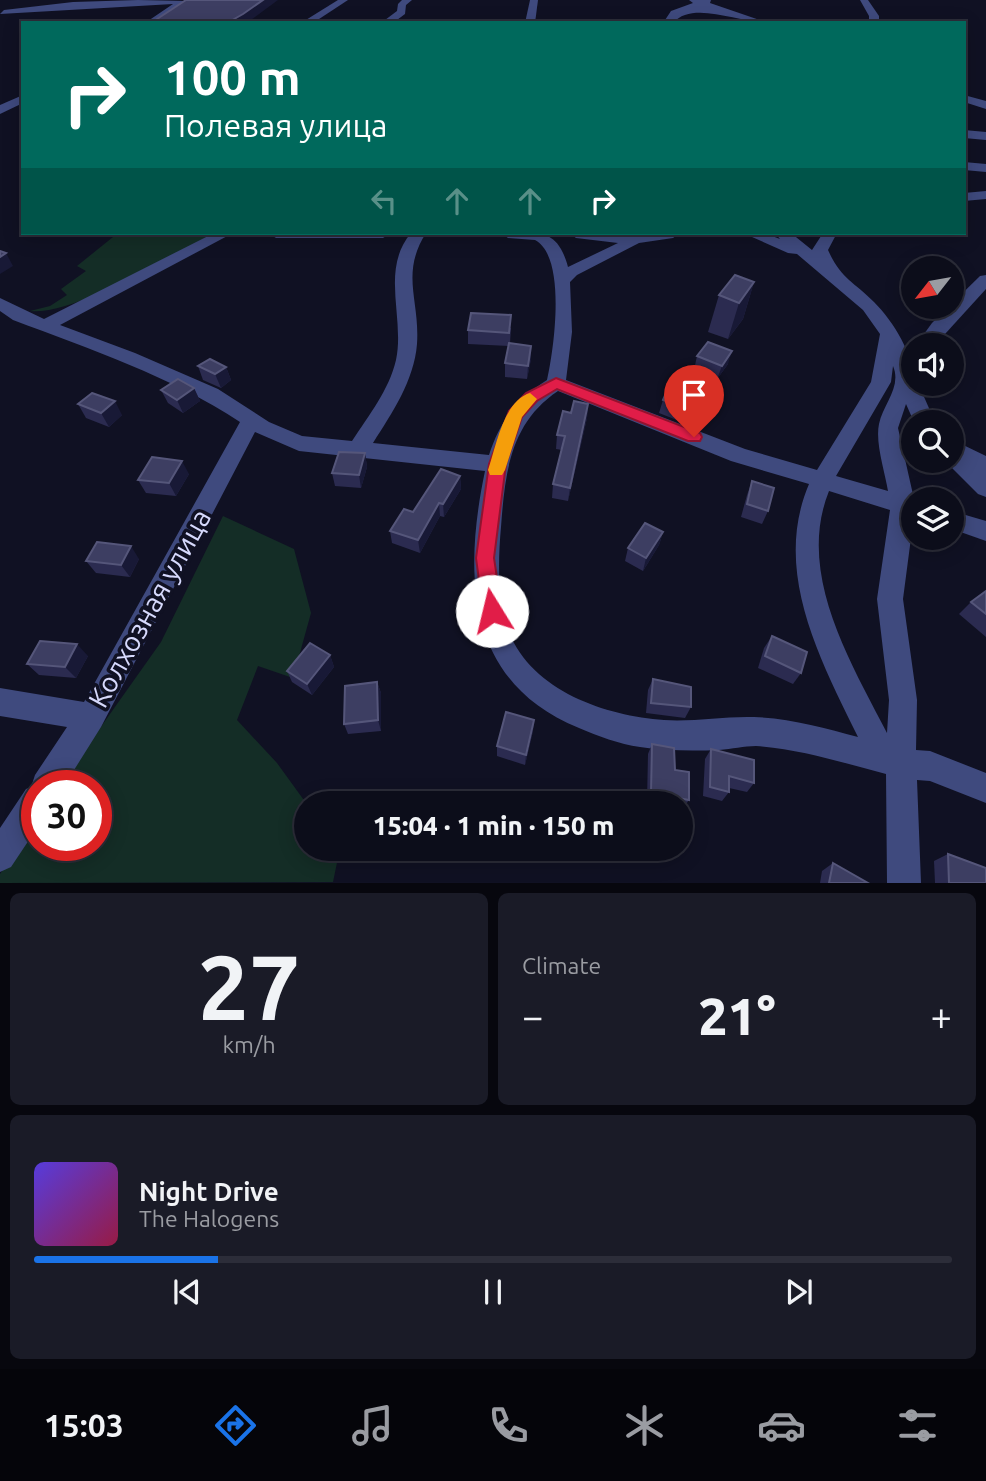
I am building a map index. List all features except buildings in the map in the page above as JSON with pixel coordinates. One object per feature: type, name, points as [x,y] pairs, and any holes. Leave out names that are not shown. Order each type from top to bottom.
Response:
[{"type":"street","points":[[155,21],[195,0]]},
{"type":"street","points":[[309,21],[344,0]]},
{"type":"street","points":[[389,21],[402,12],[402,4],[408,0]]},
{"type":"street","points":[[530,21],[534,0]]},
{"type":"street","points":[[670,21],[674,13],[697,1],[713,0]]},
{"type":"street","points":[[864,0],[874,16],[874,21]]},
{"type":"street","points":[[154,21],[186,1]]},
{"type":"street","points":[[4,13],[74,5],[186,1]]},
{"type":"street","points":[[697,1],[757,21]]},
{"type":"street","points":[[133,16],[138,2]]},
{"type":"street","points":[[666,8],[670,21]]},
{"type":"street","points":[[3,98],[21,94]]},
{"type":"street","points":[[0,110],[21,95]]},
{"type":"street","points":[[966,99],[986,105]]},
{"type":"street","points":[[966,134],[986,136]]},
{"type":"street","points":[[966,166],[986,168]]},
{"type":"street","points":[[966,197],[986,195]]},
{"type":"street","points":[[45,326],[221,235]]},
{"type":"street","points":[[356,450],[403,375],[408,339],[404,306],[406,256],[411,240],[417,235]]},
{"type":"street","points":[[539,235],[552,244],[561,259],[563,355],[556,383],[531,397],[515,415],[497,464],[485,558],[489,597],[503,652],[513,669],[532,687],[562,707],[600,722],[643,733],[690,737],[752,732],[778,734],[893,761],[930,766],[986,788]]},
{"type":"street","points":[[589,235],[608,238],[660,235]]},
{"type":"street","points":[[756,235],[815,261]]},
{"type":"street","points":[[784,235],[873,312],[901,353]]},
{"type":"street","points":[[829,235],[820,250],[830,272]]},
{"type":"street","points":[[561,282],[571,272],[641,238]]},
{"type":"street","points":[[936,333],[986,280]]},
{"type":"street","points":[[0,303],[19,316],[128,356],[211,394],[251,420],[299,443],[497,464]]},
{"type":"street","points":[[889,334],[881,382],[807,510],[814,605],[838,664],[893,761]]},
{"type":"street","points":[[556,383],[739,455],[901,504]]},
{"type":"street","points":[[867,406],[901,419]]},
{"type":"street","name":"Колхозная улица","points":[[0,702],[91,717],[251,420]]},
{"type":"street","points":[[901,420],[888,428],[902,487]]},
{"type":"street","points":[[964,454],[986,466]]},
{"type":"street","points":[[964,467],[986,488]]},
{"type":"street","points":[[964,524],[986,531]]},
{"type":"street","points":[[901,532],[890,599],[903,700],[893,761],[904,883]]},
{"type":"street","points":[[56,770],[91,717]]},
{"type":"street","points":[[0,856],[21,824]]},
{"type":"green space","points":[[116,235],[209,235],[150,270],[96,295],[48,310],[30,311],[50,306],[67,295],[61,289],[86,271],[77,266]]},
{"type":"green space","points":[[223,516],[294,549],[311,613],[293,678],[258,666],[237,720],[277,763],[297,791],[294,791],[294,861],[337,861],[333,882],[0,883],[0,874],[21,843],[21,861],[112,861],[112,770],[70,770],[161,642]]},
{"type":"slow traffic","points":[[496,470],[515,415],[530,399]]},
{"type":"route","points":[[492,611],[485,558],[497,464],[515,415],[531,397],[556,383],[694,437]]}]
